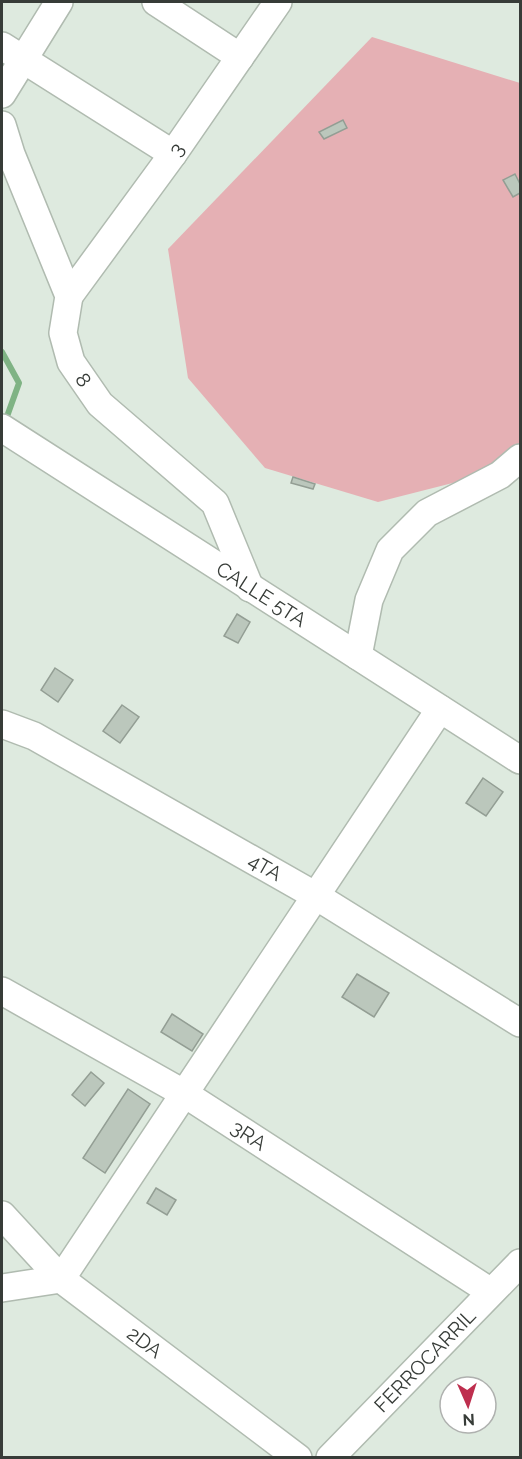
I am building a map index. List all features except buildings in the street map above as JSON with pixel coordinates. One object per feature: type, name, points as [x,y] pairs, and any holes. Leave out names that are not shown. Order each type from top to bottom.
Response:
[{"type":"street","points":[[2,94],[12,53],[60,2]]},
{"type":"street","points":[[156,2],[240,57]]},
{"type":"street","name":"3","points":[[69,296],[173,154],[278,2]]},
{"type":"street","points":[[12,53],[173,154]]},
{"type":"street","points":[[2,125],[11,154],[69,296]]},
{"type":"street","name":"8","points":[[69,296],[63,333],[71,362],[100,404],[215,504],[250,588]]},
{"type":"street","name":"CALLE 5TA","points":[[7,432],[520,760]]},
{"type":"street","points":[[358,656],[369,600],[390,550],[427,513],[500,475],[520,458]]},
{"type":"street","points":[[2,1288],[61,1279],[440,709]]},
{"type":"street","name":"4TA","points":[[2,724],[34,736],[316,896],[520,1023]]},
{"type":"street","name":"3RA","points":[[2,991],[185,1094],[491,1292]]},
{"type":"street","name":"2DA","points":[[2,1215],[61,1279],[298,1458]]},
{"type":"street","name":"FERROCARRIL","points":[[330,1458],[520,1263]]},
{"type":"shaded area","points":[[372,37],[520,83],[520,445],[488,474],[378,502],[265,468],[188,378],[168,249]]},
{"type":"waterway","points":[[2,352],[19,383],[5,422]]}]
